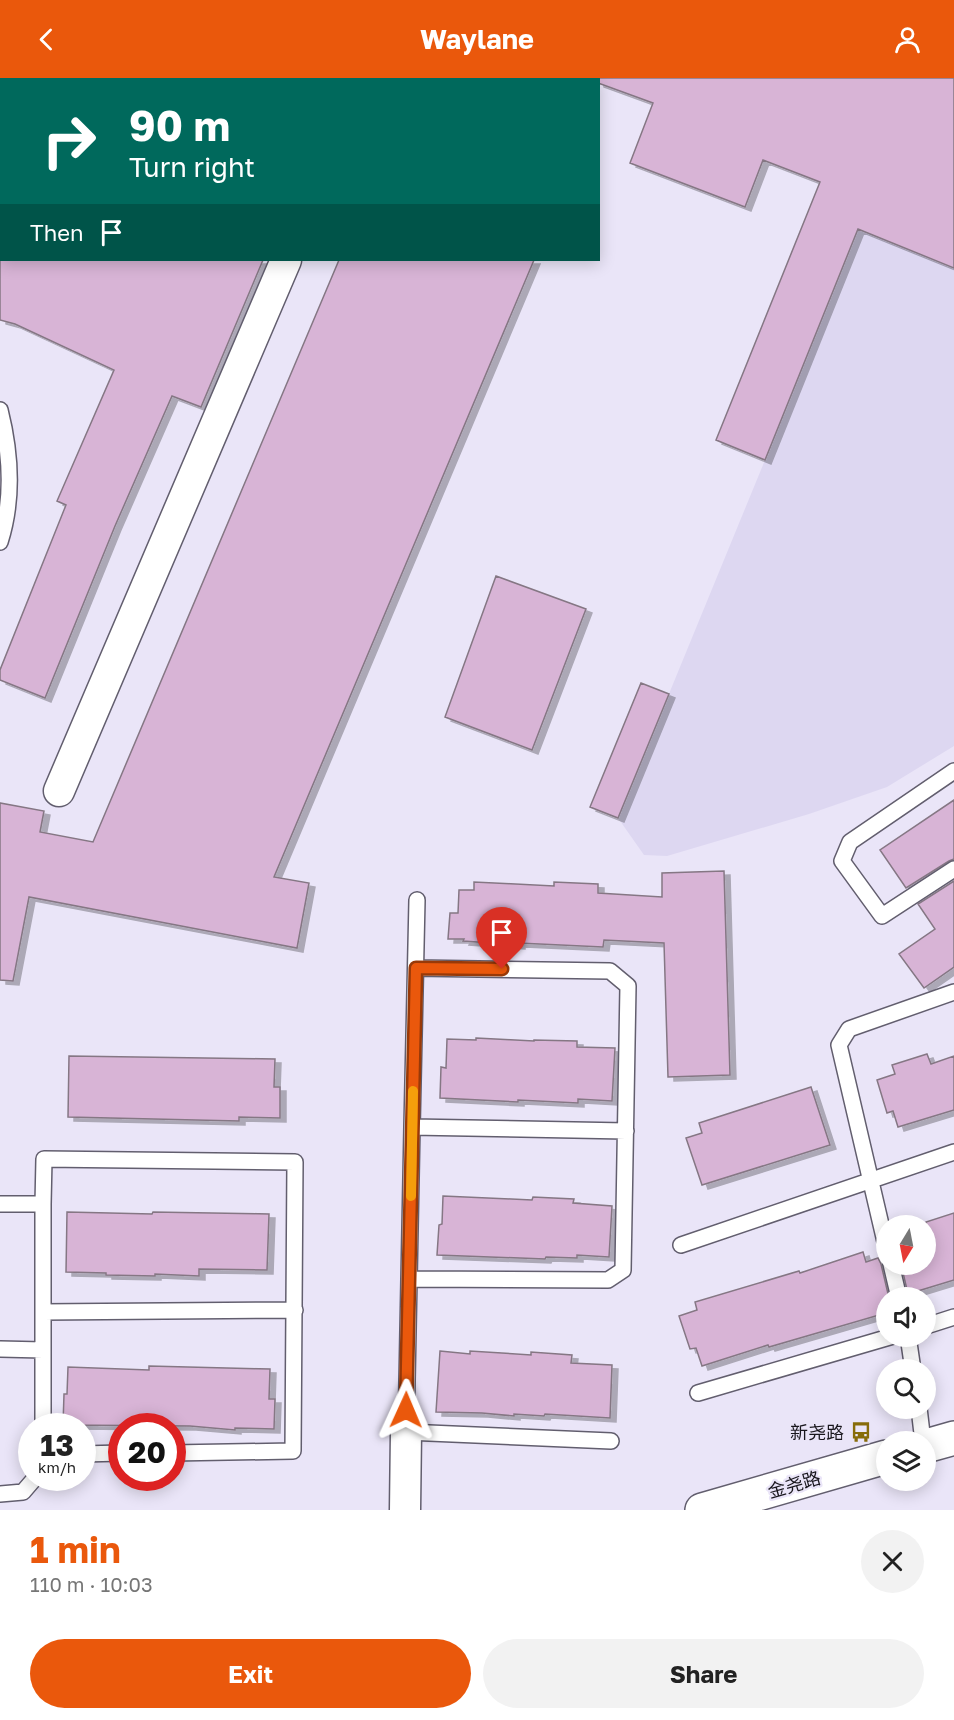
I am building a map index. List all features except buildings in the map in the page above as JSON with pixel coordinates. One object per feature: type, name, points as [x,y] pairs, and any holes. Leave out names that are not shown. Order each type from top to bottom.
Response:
[{"type":"main road","points":[[936,1443],[954,1438]]},
{"type":"main road","name":"金尧路","points":[[702,1510],[876,1460]]},
{"type":"street","points":[[59,791],[286,261]]},
{"type":"street","points":[[405,1510],[406,1432]]},
{"type":"lane","points":[[0,410],[11,485],[0,539]]},
{"type":"lane","points":[[954,771],[850,842],[842,861],[882,916],[954,869]]},
{"type":"lane","points":[[417,900],[406,1432],[611,1441]]},
{"type":"lane","points":[[409,1279],[608,1280],[623,1270],[628,986],[610,971],[416,968]]},
{"type":"lane","points":[[878,1215],[839,1045],[849,1029],[954,992]]},
{"type":"lane","points":[[412,1127],[626,1131]]},
{"type":"lane","points":[[681,1245],[954,1152]]},
{"type":"lane","points":[[44,1413],[44,1160],[296,1162],[293,1451],[186,1453]]},
{"type":"lane","points":[[0,1204],[43,1204]]},
{"type":"lane","points":[[43,1312],[295,1310]]},
{"type":"lane","points":[[936,1323],[954,1317]]},
{"type":"lane","points":[[698,1393],[876,1341]]},
{"type":"lane","points":[[0,1349],[43,1350]]},
{"type":"lane","points":[[0,1494],[25,1491]]},
{"type":"shaded area","points":[[919,78],[954,78],[954,746],[887,787],[809,814],[667,856],[644,855],[618,818]]},
{"type":"slow traffic","points":[[411,1196],[413,1091]]},
{"type":"place","name":"新尧路","points":[[861,1432]]},
{"type":"route","points":[[406,1410],[416,968],[502,969]]}]
